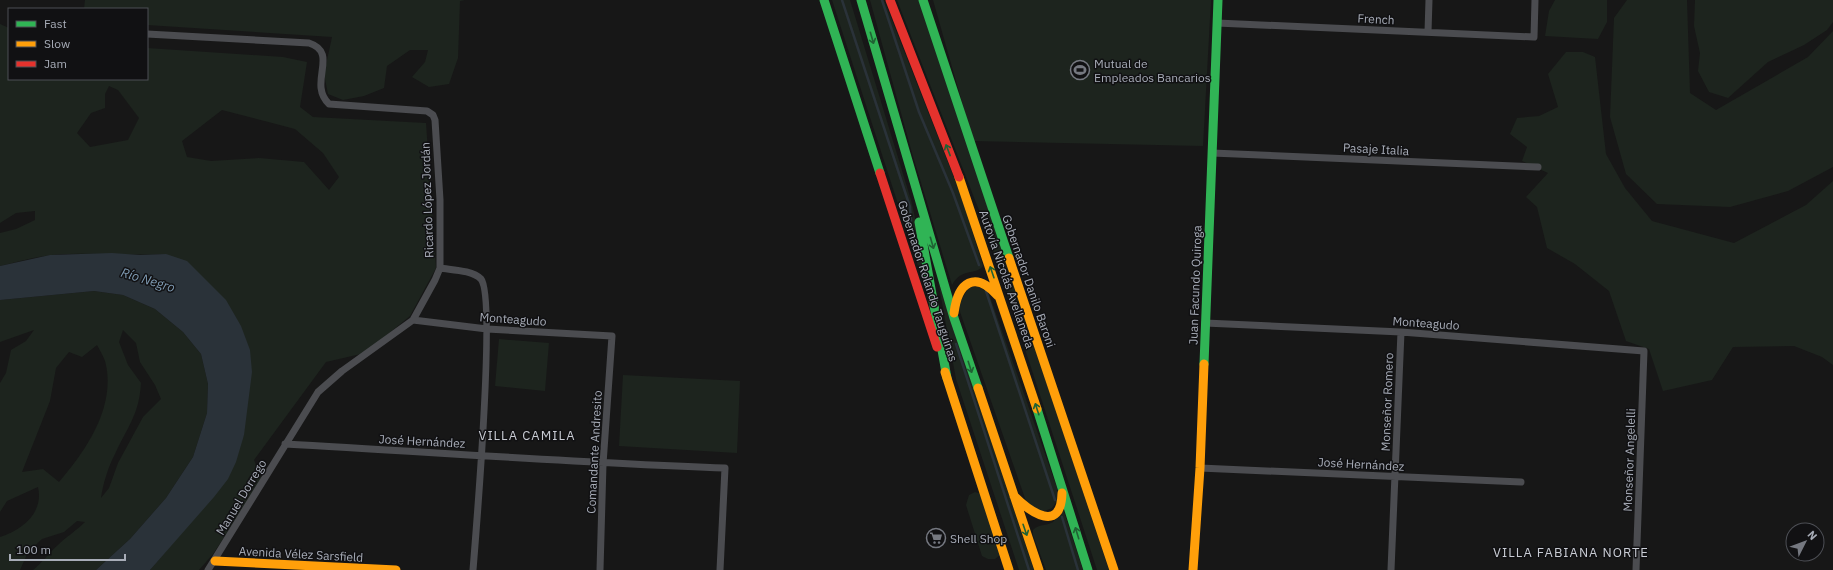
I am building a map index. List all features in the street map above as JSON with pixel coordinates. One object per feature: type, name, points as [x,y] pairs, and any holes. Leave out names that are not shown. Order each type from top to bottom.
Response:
[{"type":"main road","name":"Gobernador Rolando Tauguinas","points":[[824,0],[1010,570]]},
{"type":"main road","points":[[861,0],[907,162],[954,318],[1039,570]]},
{"type":"main road","name":"Autovía Nicolás Avellaneda","points":[[890,0],[967,199],[1062,483],[1088,570]]},
{"type":"main road","name":"Gobernador Danilo Baroni","points":[[923,0],[1114,570]]},
{"type":"main road","name":"Juan Facundo Quiroga","points":[[1193,570],[1200,468],[1218,0]]},
{"type":"main road","points":[[907,162],[947,378]]},
{"type":"main road","points":[[954,318],[957,293],[965,284],[972,281],[980,281],[988,284],[1004,306]]},
{"type":"main road","points":[[1013,495],[1036,514],[1044,516],[1052,515],[1058,511],[1062,502],[1062,483]]},
{"type":"main road","name":"Avenida Vélez Sarsfield","points":[[215,561],[285,568],[396,570]]},
{"type":"street","points":[[1428,32],[1429,0]]},
{"type":"street","name":"French","points":[[1217,23],[1534,37],[1535,0]]},
{"type":"street","name":"Ricardo López Jordán","points":[[148,34],[309,43],[316,45],[321,50],[324,60],[320,91],[324,99],[329,104],[427,111],[433,115],[435,120],[440,200],[440,268],[413,320],[342,371],[318,392],[285,444]]},
{"type":"street","name":"Pasaje Italia","points":[[1212,152],[1538,167]]},
{"type":"street","points":[[440,268],[474,274],[481,279],[485,286],[487,329],[481,455],[473,570]]},
{"type":"street","name":"Monteagudo","points":[[413,320],[487,329],[612,336]]},
{"type":"street","name":"Monteagudo","points":[[1205,323],[1401,332],[1644,351]]},
{"type":"street","name":"Monseñor Romero","points":[[1391,570],[1401,332]]},
{"type":"street","name":"Comandante Andresito","points":[[600,570],[603,464],[612,336]]},
{"type":"street","name":"Monseñor Angelelli","points":[[1636,570],[1644,351]]},
{"type":"street","name":"José Hernández","points":[[285,444],[481,455],[603,464],[725,468],[720,570]]},
{"type":"street","name":"Manuel Dorrego","points":[[215,561],[285,444]]},
{"type":"street","name":"José Hernández","points":[[1200,468],[1521,482]]},
{"type":"street","points":[[208,570],[215,561]]},
{"type":"shaded area","points":[[85,0],[465,0],[460,1],[458,58],[449,84],[429,87],[412,77],[425,62],[428,50],[410,50],[387,66],[384,88],[364,96],[343,100],[328,94],[324,74],[332,37],[148,25],[148,8],[84,8]]},
{"type":"shaded area","points":[[832,0],[850,0],[911,200],[944,346]]},
{"type":"shaded area","points":[[870,0],[884,0],[962,198],[983,266],[976,271],[960,276],[952,285],[912,153]]},
{"type":"shaded area","points":[[897,0],[919,0],[1109,570],[1097,570],[984,223]]},
{"type":"shaded area","name":"Mutual de Empleados Bancarios","points":[[933,0],[1211,0],[1203,146],[973,141]]},
{"type":"shaded area","points":[[1555,0],[1607,0],[1607,22],[1598,39],[1545,36],[1549,11]]},
{"type":"shaded area","points":[[1627,0],[1687,0],[1690,93],[1716,110],[1808,57],[1833,31],[1833,167],[1788,191],[1730,207],[1657,204],[1626,174],[1610,117],[1614,18]]},
{"type":"shaded area","points":[[1695,0],[1833,0],[1833,22],[1827,30],[1804,45],[1768,62],[1728,98],[1709,92],[1698,71],[1700,53],[1694,26]]},
{"type":"shaded area","points":[[0,24],[8,28],[8,80],[148,80],[148,48],[283,57],[307,62],[300,107],[313,117],[426,123],[436,268],[410,316],[365,353],[326,362],[254,460],[262,480],[213,554],[199,570],[150,570],[184,530],[244,435],[166,254],[52,255],[32,258],[0,266],[0,233],[16,229],[35,220],[35,211],[16,213],[0,223]],"holes":[[[109,86],[118,90],[139,118],[128,140],[90,147],[77,133],[91,113],[105,108],[105,94]],[[222,110],[295,129],[323,153],[339,177],[329,190],[304,162],[259,158],[211,161],[187,157],[182,141]]]},
{"type":"shaded area","points":[[1566,52],[1583,52],[1595,57],[1606,154],[1625,188],[1652,221],[1734,243],[1806,205],[1833,181],[1833,365],[1822,357],[1794,346],[1733,347],[1712,380],[1663,391],[1649,349],[1626,341],[1609,291],[1575,264],[1547,248],[1537,207],[1526,197],[1548,173],[1522,161],[1527,147],[1510,134],[1517,118],[1539,116],[1558,107],[1548,74]]},
{"type":"shaded area","points":[[938,281],[1034,570],[1019,570],[956,379]]},
{"type":"shaded area","points":[[969,287],[980,287],[989,294],[1057,488],[1057,501],[1052,508],[1042,512],[1027,504],[958,306]]},
{"type":"shaded area","points":[[94,291],[123,295],[155,309],[183,332],[201,354],[208,384],[207,413],[193,457],[166,498],[130,539],[96,570],[33,570],[61,542],[85,522],[77,521],[64,532],[42,539],[28,552],[20,570],[0,570],[0,537],[16,530],[30,519],[38,505],[39,496],[38,487],[7,501],[0,512],[0,383],[6,373],[11,350],[26,341],[34,330],[0,342],[0,300]],"holes":[[[123,330],[136,343],[140,362],[155,385],[161,399],[143,417],[118,463],[109,488],[101,498],[104,481],[112,459],[132,420],[140,394],[141,383],[128,365],[119,342]],[[97,345],[104,357],[108,381],[102,413],[88,443],[59,482],[43,469],[22,472],[50,401],[56,368],[69,352],[82,357]]]},
{"type":"shaded area","points":[[499,339],[549,343],[545,391],[495,386]]},
{"type":"shaded area","points":[[623,375],[740,381],[737,453],[619,446]]},
{"type":"shaded area","points":[[975,492],[982,494],[1000,555],[995,559],[988,559],[982,556],[966,505],[969,495]]},
{"type":"shaded area","points":[[1063,509],[1083,570],[1046,570],[1033,535],[1033,530],[1035,528],[1053,522]]},
{"type":"water","name":"Río Negro","points":[[112,253],[140,255],[166,254],[187,261],[226,300],[241,326],[250,350],[252,372],[244,435],[236,462],[228,479],[214,497],[150,570],[96,570],[130,539],[166,498],[193,457],[207,413],[208,384],[201,354],[183,332],[155,309],[123,295],[94,291],[0,300],[0,266],[50,255]]},
{"type":"waterway","points":[[842,0],[910,207],[911,221]]},
{"type":"waterway","points":[[882,0],[919,112],[953,193],[979,265]]},
{"type":"waterway","points":[[986,291],[1055,500]]},
{"type":"waterway","points":[[956,344],[1029,570]]},
{"type":"waterway","points":[[1062,517],[1078,570]]},
{"type":"traffic: fast","points":[[824,0],[880,173]]},
{"type":"traffic: fast","points":[[861,0],[954,318],[978,388]]},
{"type":"traffic: fast","points":[[923,0],[1009,258]]},
{"type":"traffic: fast","points":[[1204,364],[1218,0]]},
{"type":"traffic: fast","points":[[919,222],[947,378]]},
{"type":"traffic: fast","points":[[1037,409],[1088,570]]},
{"type":"traffic: slow","points":[[959,177],[1037,409]]},
{"type":"traffic: slow","points":[[1009,258],[1114,570]]},
{"type":"traffic: slow","points":[[954,313],[959,294],[969,283],[982,283],[998,296]]},
{"type":"traffic: slow","points":[[1193,570],[1200,468],[1204,364]]},
{"type":"traffic: slow","points":[[945,372],[1009,570]]},
{"type":"traffic: slow","points":[[978,388],[1039,570]]},
{"type":"traffic: slow","points":[[1014,496],[1036,513],[1044,516],[1051,516],[1056,513],[1060,506],[1062,493]]},
{"type":"traffic: slow","points":[[215,561],[396,570]]},
{"type":"traffic: jam","points":[[890,0],[959,177]]},
{"type":"traffic: jam","points":[[880,173],[937,347]]},
{"type":"place","name":"Mutual de Empleados Bancarios","points":[[1080,70]]},
{"type":"place","name":"Shell Shop","points":[[936,538]]},
{"type":"district","name":"VILLA CAMILA","points":[[527,435]]},
{"type":"district","name":"VILLA FABIANA NORTE","points":[[1571,552]]}]
